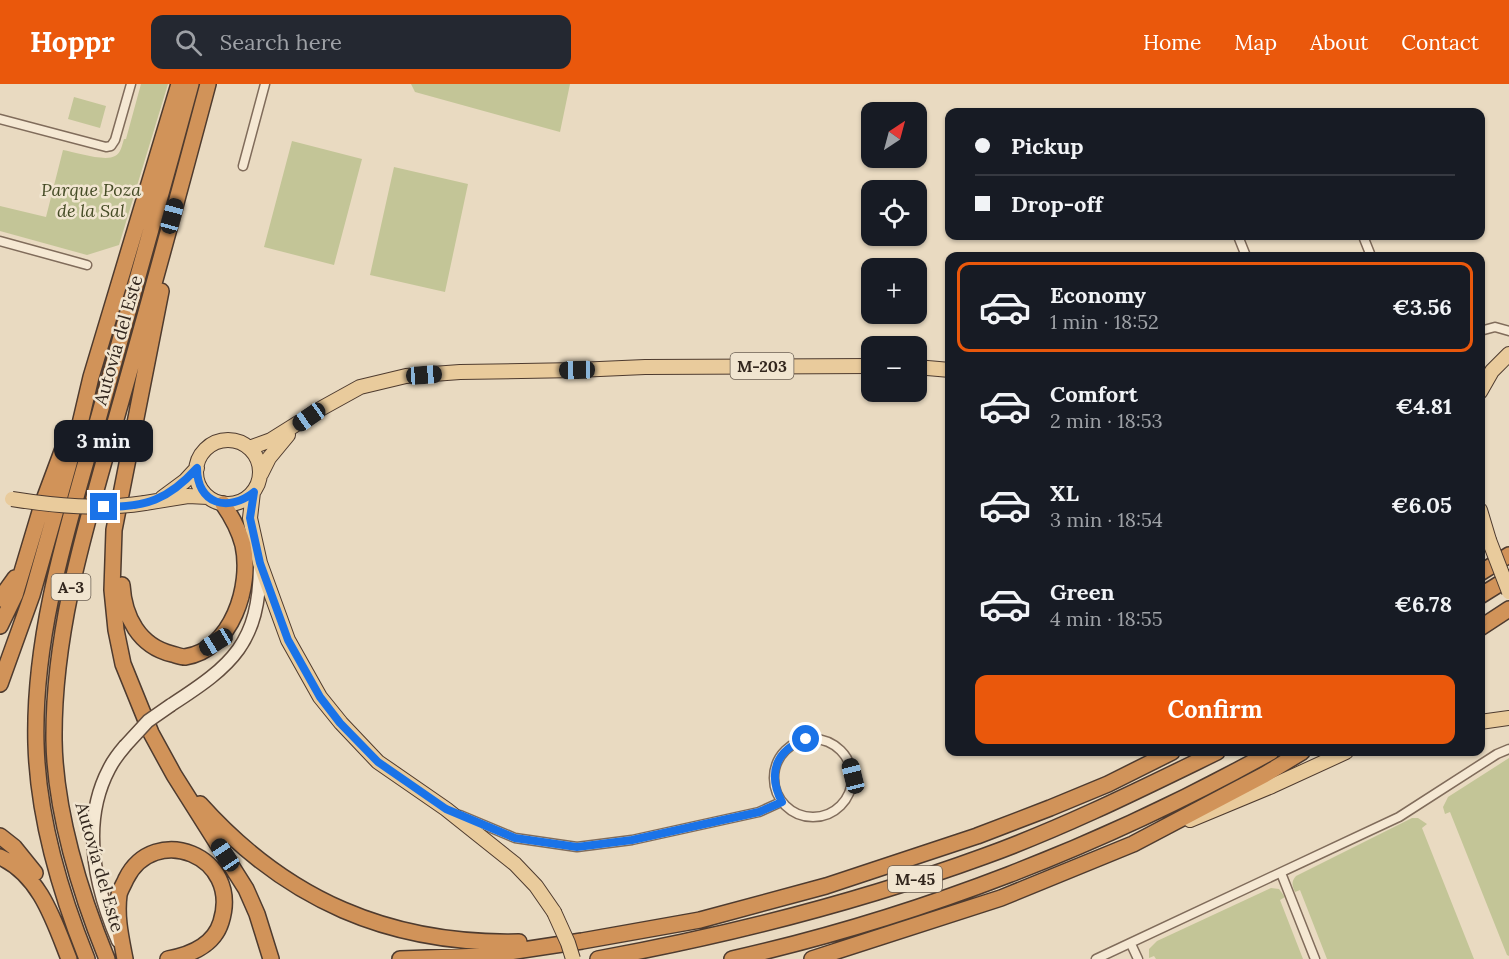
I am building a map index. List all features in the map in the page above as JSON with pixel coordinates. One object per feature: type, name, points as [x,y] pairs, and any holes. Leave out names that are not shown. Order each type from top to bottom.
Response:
[{"type":"highway","points":[[0,684],[33,595],[91,377],[179,84]]},
{"type":"highway","name":"Autovía del Este","points":[[87,959],[65,899],[45,825],[36,744],[40,660],[50,599],[74,506],[191,84]]},
{"type":"highway","name":"Autovía del Este","points":[[107,959],[84,895],[62,817],[54,741],[58,660],[76,562],[208,84]]},
{"type":"highway","points":[[166,238],[167,259],[114,530],[112,590],[116,630],[123,664],[151,733],[174,775],[246,889],[266,939],[271,959]]},
{"type":"highway","points":[[0,626],[15,595],[42,505],[91,377]]},
{"type":"highway","points":[[129,451],[130,463],[120,568],[123,602],[136,632],[149,644],[163,652],[184,657],[199,652],[216,642],[229,627],[238,605],[245,578],[243,546],[234,521],[223,504]]},
{"type":"highway","points":[[1485,570],[1509,555]]},
{"type":"highway","points":[[0,599],[26,560]]},
{"type":"highway","points":[[1485,593],[1509,578]]},
{"type":"highway","points":[[1485,624],[1509,609]]},
{"type":"highway","points":[[1050,808],[1152,756]]},
{"type":"highway","points":[[464,959],[700,920],[826,886],[977,836],[1050,808],[1164,756]]},
{"type":"highway","points":[[1145,765],[1169,756]]},
{"type":"highway","name":"M-45","points":[[598,959],[728,932],[830,907],[974,860],[1107,806],[1209,756]]},
{"type":"highway","name":"M-45","points":[[732,959],[839,932],[995,880],[1125,826],[1263,756]]},
{"type":"highway","points":[[812,959],[1001,898],[1133,844],[1295,756]]},
{"type":"highway","points":[[174,775],[215,820],[260,862],[301,889],[371,922],[416,934],[472,942],[582,941]]},
{"type":"highway","points":[[0,836],[14,847],[34,871],[48,897],[51,912]]},
{"type":"highway","points":[[125,959],[118,918],[119,893],[130,870],[149,854],[167,850],[186,851],[202,859],[217,873],[224,888],[226,906],[219,929],[204,945],[188,955],[168,959]]},
{"type":"highway","points":[[0,857],[19,868],[32,881],[51,912],[69,959]]},
{"type":"highway","points":[[400,959],[483,956]]},
{"type":"main road","points":[[1485,383],[1492,370],[1509,354]]},
{"type":"main road","name":"M-203","points":[[249,448],[271,440],[360,387],[406,376],[483,371],[568,371],[645,367],[861,366]]},
{"type":"main road","points":[[927,368],[945,370]]},
{"type":"main road","name":"M-203","points":[[254,492],[261,474],[281,443],[296,426]]},
{"type":"main road","points":[[151,502],[185,481],[197,468],[203,453],[215,443],[230,440],[240,442],[249,448],[259,464],[261,474]]},
{"type":"main road","points":[[197,468],[201,489],[208,496],[223,504],[243,501],[254,492]]},
{"type":"main road","points":[[254,492],[250,518],[260,563],[288,640],[320,697],[340,723],[378,762],[446,809],[515,864],[536,886],[554,912],[573,959]]},
{"type":"main road","points":[[6,498],[49,505],[120,507],[188,496],[208,496]]},
{"type":"main road","points":[[1485,527],[1509,592]]},
{"type":"main road","points":[[125,959],[106,914],[95,867],[94,813],[100,790],[109,768],[148,721],[219,671],[234,656],[246,637],[255,615],[260,593],[260,563]]},
{"type":"main road","points":[[1485,721],[1509,718]]},
{"type":"main road","points":[[1133,844],[1337,756]]},
{"type":"street","points":[[0,119],[102,147],[111,146],[115,140],[131,84]]},
{"type":"street","points":[[243,166],[265,84]]},
{"type":"street","points":[[0,242],[87,265]]},
{"type":"street","points":[[1485,330],[1495,327],[1509,331]]},
{"type":"street","points":[[806,739],[820,739],[832,743],[843,751],[850,763],[853,776],[852,787],[842,806],[823,817],[811,818],[790,810],[782,802],[775,790],[774,776],[776,763],[783,752],[806,739]]},
{"type":"street","points":[[1096,959],[1400,817],[1497,754],[1509,749]]},
{"type":"street","points":[[446,809],[515,838],[577,847],[632,840],[759,812],[782,802]]},
{"type":"street","points":[[1281,873],[1315,959]]},
{"type":"street","points":[[1131,944],[1137,959]]},
{"type":"green space","name":"Parque Poza de la Sal","points":[[141,84],[168,84],[119,245],[87,255],[0,231],[0,206],[46,217],[63,150],[104,158],[117,155],[126,139]]},
{"type":"green space","points":[[411,84],[570,84],[560,132],[415,92]]},
{"type":"green space","points":[[74,97],[106,106],[100,128],[68,119]]},
{"type":"green space","points":[[292,141],[362,159],[334,265],[264,247]]},
{"type":"green space","points":[[394,167],[468,184],[445,292],[370,275]]},
{"type":"green space","points":[[1509,758],[1509,956],[1450,812],[1445,814],[1443,807],[1448,797]]},
{"type":"green space","points":[[1412,818],[1418,818],[1427,824],[1422,828],[1474,959],[1327,959],[1300,890],[1295,892],[1294,890],[1292,884],[1294,878]]},
{"type":"green space","points":[[1271,888],[1279,889],[1285,897],[1280,900],[1303,959],[1156,959],[1154,956],[1149,958],[1149,949],[1157,941]]},
{"type":"route","points":[[104,507],[120,507],[158,500],[185,481],[197,468],[201,489],[214,501],[233,504],[243,501],[254,492],[250,518],[260,563],[288,640],[320,697],[340,723],[378,762],[446,809],[515,838],[577,847],[632,840],[759,812],[782,802],[775,790],[776,763],[783,752],[806,739]]}]
